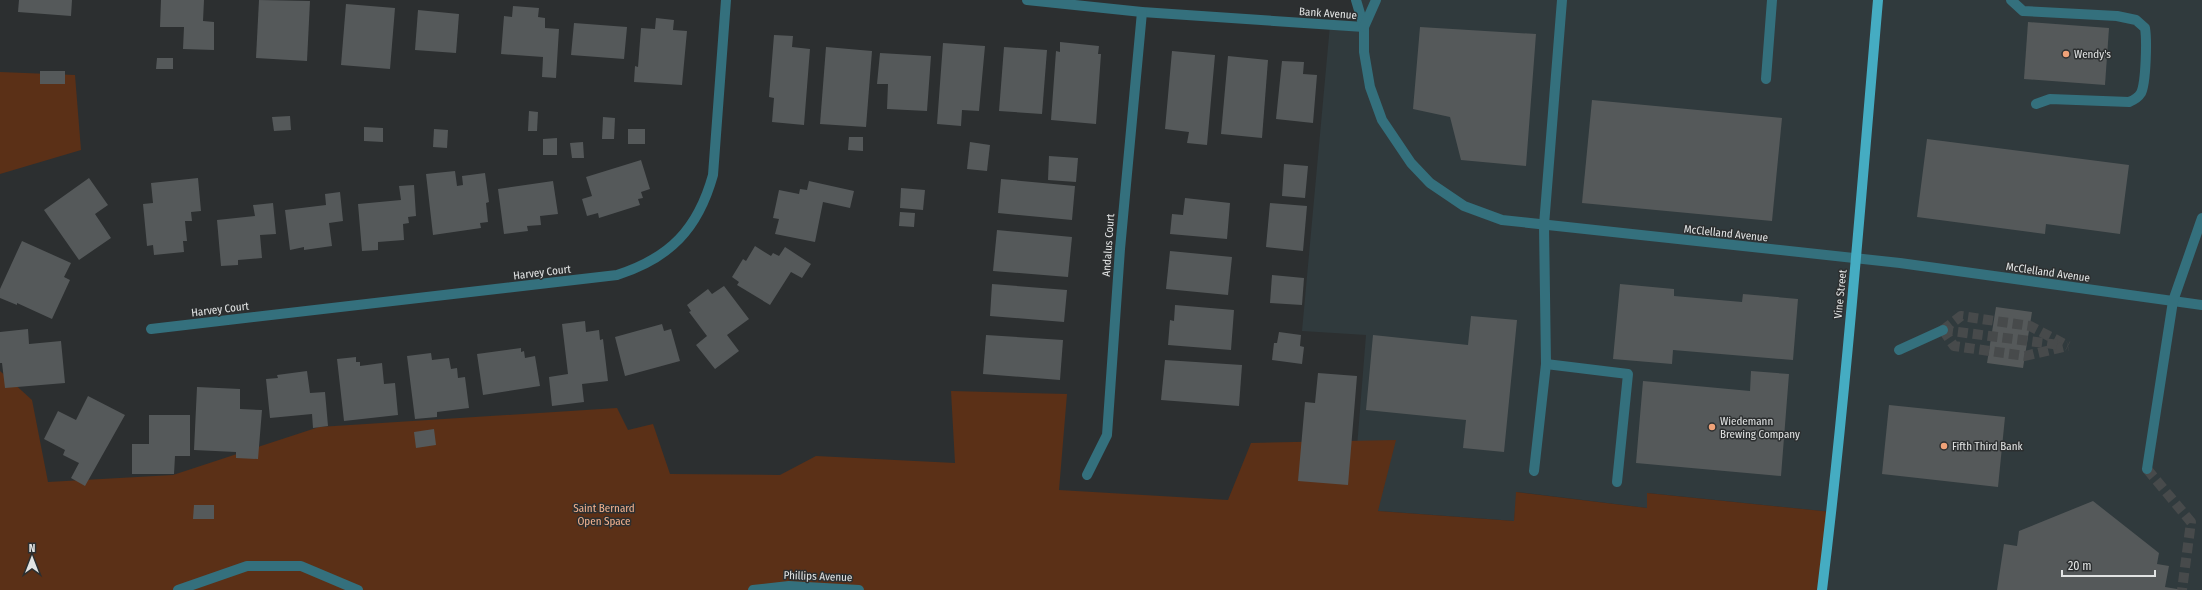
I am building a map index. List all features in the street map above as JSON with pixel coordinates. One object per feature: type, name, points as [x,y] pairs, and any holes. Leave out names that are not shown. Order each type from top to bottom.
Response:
[{"type":"main road","name":"Vine Street","points":[[1822,590],[1832,512],[1856,259],[1878,0]]},
{"type":"street","name":"Harvey Court","points":[[151,329],[617,275],[640,268],[677,242],[694,222],[706,200],[713,175],[726,0]]},
{"type":"street","name":"Bank Avenue","points":[[1027,0],[1142,12],[1364,28]]},
{"type":"street","points":[[1356,0],[1364,28]]},
{"type":"street","points":[[1364,28],[1376,0]]},
{"type":"street","points":[[1534,471],[1546,364],[1544,225],[1562,0]]},
{"type":"street","points":[[1766,79],[1772,0]]},
{"type":"street","points":[[2011,0],[2023,11],[2117,16],[2136,20],[2145,28],[2147,41],[2142,91],[2137,98],[2129,102],[2050,99],[2036,104]]},
{"type":"street","name":"Andalus Court","points":[[1087,475],[1107,435],[1120,249],[1142,12]]},
{"type":"street","name":"McClelland Avenue","points":[[1364,28],[1364,52],[1370,87],[1382,120],[1411,163],[1430,183],[1464,206],[1502,220],[1856,259],[2202,305]]},
{"type":"street","points":[[2147,469],[2172,301],[2202,218]]},
{"type":"street","points":[[1899,350],[1943,330]]},
{"type":"street","points":[[1546,364],[1628,374],[1617,482]]},
{"type":"street","points":[[178,590],[247,566],[300,566],[358,590]]},
{"type":"street","name":"Phillips Avenue","points":[[752,590],[789,586],[859,590]]},
{"type":"shaded area","points":[[1356,0],[2202,0],[2202,590],[1822,590],[1831,512],[1648,493],[1647,508],[1517,492],[1514,521],[1352,509],[1366,335],[1302,331],[1330,25],[1364,27]]},
{"type":"green space","points":[[0,72],[75,75],[81,150],[0,174]]},
{"type":"green space","name":"Saint Bernard Open Space","points":[[0,371],[32,400],[48,482],[173,475],[319,427],[617,408],[628,430],[653,424],[670,474],[780,475],[816,456],[955,463],[951,391],[1067,394],[1059,490],[1228,500],[1251,443],[1396,440],[1378,511],[1514,521],[1516,492],[1647,508],[1647,493],[1832,512],[1822,590],[0,590]]},
{"type":"building","points":[[19,0],[72,0],[71,16],[18,12]]},
{"type":"building","points":[[161,0],[204,0],[203,21],[214,22],[214,50],[183,49],[184,27],[160,27]]},
{"type":"building","points":[[259,0],[310,1],[307,61],[256,58]]},
{"type":"building","points":[[346,4],[395,8],[390,69],[341,65]]},
{"type":"building","points":[[513,6],[539,8],[538,17],[545,18],[545,28],[559,29],[556,78],[542,77],[543,57],[501,54],[504,16],[512,17]]},
{"type":"building","points":[[418,10],[459,14],[456,53],[415,50]]},
{"type":"building","points":[[656,18],[674,20],[673,30],[687,31],[682,85],[634,82],[635,66],[638,67],[641,28],[655,29]]},
{"type":"building","name":"Wendy's","points":[[2028,22],[2109,28],[2105,85],[2024,79]]},
{"type":"building","points":[[574,23],[627,27],[624,59],[571,55]]},
{"type":"building","points":[[1420,27],[1536,34],[1526,166],[1461,160],[1450,117],[1413,109]]},
{"type":"building","points":[[774,35],[793,36],[792,47],[810,49],[804,125],[772,122],[774,98],[769,97]]},
{"type":"building","points":[[1060,42],[1099,46],[1098,54],[1101,54],[1096,124],[1051,120],[1056,51],[1060,52]]},
{"type":"building","points":[[943,43],[985,46],[979,111],[962,110],[961,126],[937,124]]},
{"type":"building","points":[[826,47],[872,51],[866,127],[820,124]]},
{"type":"building","points":[[1004,47],[1047,50],[1042,114],[999,111]]},
{"type":"building","points":[[1172,51],[1215,55],[1207,145],[1187,143],[1189,132],[1165,129]]},
{"type":"building","points":[[880,53],[931,56],[927,111],[887,109],[888,84],[877,84]]},
{"type":"building","points":[[1228,56],[1268,60],[1262,138],[1221,134]]},
{"type":"building","points":[[157,58],[173,58],[173,69],[156,69]]},
{"type":"building","points":[[1282,61],[1304,62],[1303,74],[1317,75],[1313,123],[1276,119]]},
{"type":"building","points":[[40,71],[65,71],[65,84],[40,84]]},
{"type":"building","points":[[1592,100],[1782,118],[1772,221],[1582,203]]},
{"type":"building","points":[[529,111],[538,112],[537,131],[528,131]]},
{"type":"building","points":[[290,116],[291,130],[274,131],[272,117]]},
{"type":"building","points":[[603,117],[615,118],[614,139],[602,139]]},
{"type":"building","points":[[364,127],[383,128],[383,142],[364,141]]},
{"type":"building","points":[[434,129],[448,130],[447,148],[433,147]]},
{"type":"building","points":[[628,129],[645,129],[645,144],[628,144]]},
{"type":"building","points":[[849,137],[863,137],[863,151],[848,150]]},
{"type":"building","points":[[557,138],[557,155],[543,155],[543,139]]},
{"type":"building","points":[[1927,139],[2129,165],[2120,234],[2046,224],[2045,234],[1917,217]]},
{"type":"building","points":[[583,142],[584,158],[572,158],[570,143]]},
{"type":"building","points":[[970,142],[990,145],[987,171],[967,169]]},
{"type":"building","points":[[1049,156],[1078,158],[1076,182],[1048,180]]},
{"type":"building","points":[[641,160],[650,189],[641,192],[643,198],[638,199],[640,205],[599,218],[598,213],[587,216],[582,199],[592,196],[586,177]]},
{"type":"building","points":[[1284,164],[1308,166],[1305,198],[1282,196]]},
{"type":"building","points":[[455,171],[457,186],[463,185],[462,176],[485,173],[489,202],[486,203],[488,222],[480,223],[481,228],[433,235],[426,174]]},
{"type":"building","points":[[89,178],[108,205],[95,214],[111,238],[79,260],[44,210]]},
{"type":"building","points":[[198,178],[201,211],[191,212],[192,221],[185,221],[187,241],[183,241],[184,252],[154,255],[153,245],[147,246],[143,204],[153,203],[151,183]]},
{"type":"building","points":[[1001,179],[1075,186],[1072,220],[998,213]]},
{"type":"building","points":[[553,181],[558,214],[540,216],[541,225],[527,226],[528,231],[504,234],[498,189]]},
{"type":"building","points":[[809,181],[854,191],[850,208],[823,202],[815,242],[775,234],[779,219],[773,218],[779,190],[799,194],[800,189],[807,190]]},
{"type":"building","points":[[414,185],[416,216],[408,217],[409,223],[403,224],[404,240],[378,242],[378,250],[362,251],[358,204],[401,200],[399,186]]},
{"type":"building","points":[[901,188],[925,190],[923,210],[900,208]]},
{"type":"building","points":[[340,192],[343,221],[329,223],[332,246],[304,250],[304,247],[290,250],[285,210],[326,205],[325,194]]},
{"type":"building","points":[[1185,198],[1230,203],[1227,239],[1170,234],[1172,214],[1183,215]]},
{"type":"building","points":[[273,203],[276,234],[260,235],[262,258],[238,260],[238,265],[221,266],[217,220],[255,216],[253,205]]},
{"type":"building","points":[[1270,203],[1307,206],[1303,251],[1266,247]]},
{"type":"building","points":[[900,212],[915,213],[914,227],[899,226]]},
{"type":"building","points":[[997,230],[1072,237],[1068,277],[993,271]]},
{"type":"building","points":[[22,241],[71,263],[64,277],[70,280],[52,319],[17,303],[17,305],[0,298],[0,289]]},
{"type":"building","points":[[755,246],[771,256],[773,253],[779,256],[785,247],[811,264],[802,278],[791,272],[770,305],[737,285],[739,282],[732,277],[743,259],[746,261]]},
{"type":"building","points":[[1170,251],[1232,257],[1228,295],[1166,289]]},
{"type":"building","points":[[1272,275],[1304,278],[1302,305],[1270,303]]},
{"type":"building","points":[[992,284],[1067,290],[1064,322],[990,316]]},
{"type":"building","points":[[1620,284],[1674,289],[1674,296],[1742,302],[1743,294],[1798,299],[1793,360],[1673,350],[1672,364],[1613,359]]},
{"type":"building","points":[[724,286],[749,319],[727,335],[739,351],[715,369],[696,345],[707,336],[689,312],[691,311],[687,305],[708,289],[712,294]]},
{"type":"building","points":[[1175,305],[1234,310],[1231,350],[1168,345],[1170,320],[1174,321]]},
{"type":"building","points":[[1996,307],[2032,312],[2023,368],[1987,363]]},
{"type":"building","points":[[1471,316],[1517,320],[1504,452],[1463,448],[1466,420],[1366,410],[1373,335],[1468,345]]},
{"type":"building","points":[[585,321],[586,332],[599,330],[600,340],[603,339],[608,381],[582,384],[584,402],[552,406],[549,377],[568,374],[562,324]]},
{"type":"building","points":[[662,324],[664,331],[671,329],[680,361],[625,376],[615,337]]},
{"type":"building","points":[[28,329],[29,344],[61,341],[65,383],[5,388],[2,363],[0,363],[0,332]]},
{"type":"building","points":[[1279,332],[1301,335],[1300,346],[1304,347],[1302,364],[1272,360],[1274,343],[1277,343]]},
{"type":"building","points":[[986,335],[1063,340],[1060,380],[983,374]]},
{"type":"building","points":[[521,348],[521,352],[524,351],[525,358],[535,356],[540,386],[483,395],[477,354]]},
{"type":"building","points":[[431,353],[432,360],[449,358],[451,369],[457,368],[458,378],[465,377],[469,408],[437,412],[437,417],[415,419],[407,356]]},
{"type":"building","points":[[356,357],[356,362],[360,362],[360,366],[382,363],[384,384],[395,383],[398,415],[344,421],[337,359]]},
{"type":"building","points":[[1165,360],[1242,365],[1239,406],[1161,400]]},
{"type":"building","points":[[307,371],[310,393],[325,392],[328,426],[313,428],[312,414],[270,418],[266,379],[278,378],[277,375]]},
{"type":"building","name":"Wiedemann Brewing Company","points":[[1751,371],[1789,374],[1781,476],[1636,463],[1643,381],[1750,391]]},
{"type":"building","points":[[1318,373],[1357,376],[1348,485],[1298,481],[1305,402],[1315,403]]},
{"type":"building","points":[[197,387],[240,389],[240,409],[262,410],[258,459],[236,458],[236,452],[194,450]]},
{"type":"building","points":[[88,396],[125,415],[85,486],[71,478],[79,463],[63,455],[65,450],[44,439],[58,411],[76,420]]},
{"type":"building","name":"Fifth Third Bank","points":[[1889,405],[2005,417],[1998,487],[1882,474]]},
{"type":"building","points":[[149,415],[190,415],[190,456],[175,456],[174,474],[132,474],[132,444],[149,444]]},
{"type":"building","points":[[434,429],[436,445],[416,448],[414,432]]},
{"type":"building","points":[[2093,501],[2159,553],[2157,564],[2169,566],[2165,587],[2183,590],[1997,590],[2004,544],[2017,546],[2019,531]]},
{"type":"building","points":[[194,505],[214,505],[214,519],[193,519]]},
{"type":"tunnel","points":[[1943,330],[1961,316],[2030,326],[2068,346]]},
{"type":"tunnel","points":[[1943,330],[1954,346],[2025,356],[2068,346]]},
{"type":"tunnel","points":[[1943,330],[2060,345]]},
{"type":"tunnel","points":[[2147,469],[2191,522],[2182,590]]},
{"type":"place","name":"Wendy's","points":[[2066,54]]},
{"type":"place","name":"Wiedemann Brewing Company","points":[[1712,427]]},
{"type":"place","name":"Fifth Third Bank","points":[[1944,446]]}]
